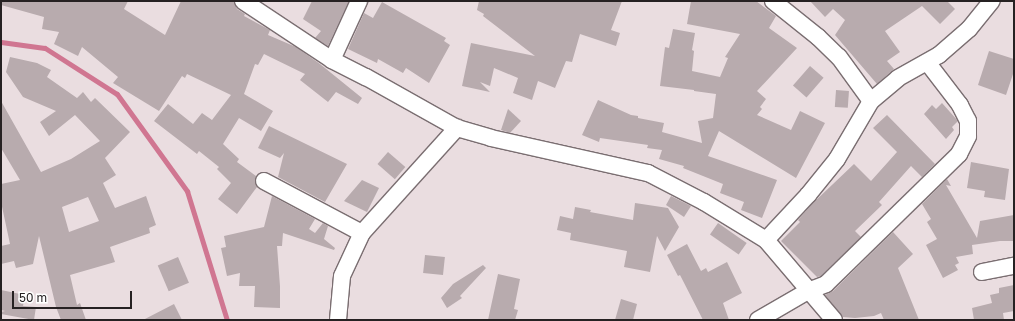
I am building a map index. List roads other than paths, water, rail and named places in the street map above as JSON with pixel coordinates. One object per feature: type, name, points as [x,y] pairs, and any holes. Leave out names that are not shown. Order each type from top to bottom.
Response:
[{"type":"street","points":[[243,1],[332,60],[366,77],[457,128],[648,173],[704,202],[766,240],[834,320]]},
{"type":"street","points":[[332,60],[359,1]]},
{"type":"street","points":[[773,1],[818,37],[839,57],[871,101]]},
{"type":"street","points":[[766,240],[808,195],[836,159],[871,101],[898,78],[939,55],[969,29],[992,1]]},
{"type":"street","points":[[758,320],[808,291],[826,284],[959,154],[968,136],[968,121],[960,105],[927,62]]},
{"type":"street","points":[[338,320],[342,276],[362,232],[457,128]]},
{"type":"street","points":[[264,181],[362,232]]},
{"type":"street","points":[[982,272],[1014,266]]},
{"type":"waterway","points":[[1,42],[45,48],[117,94],[187,191],[227,320]]}]
